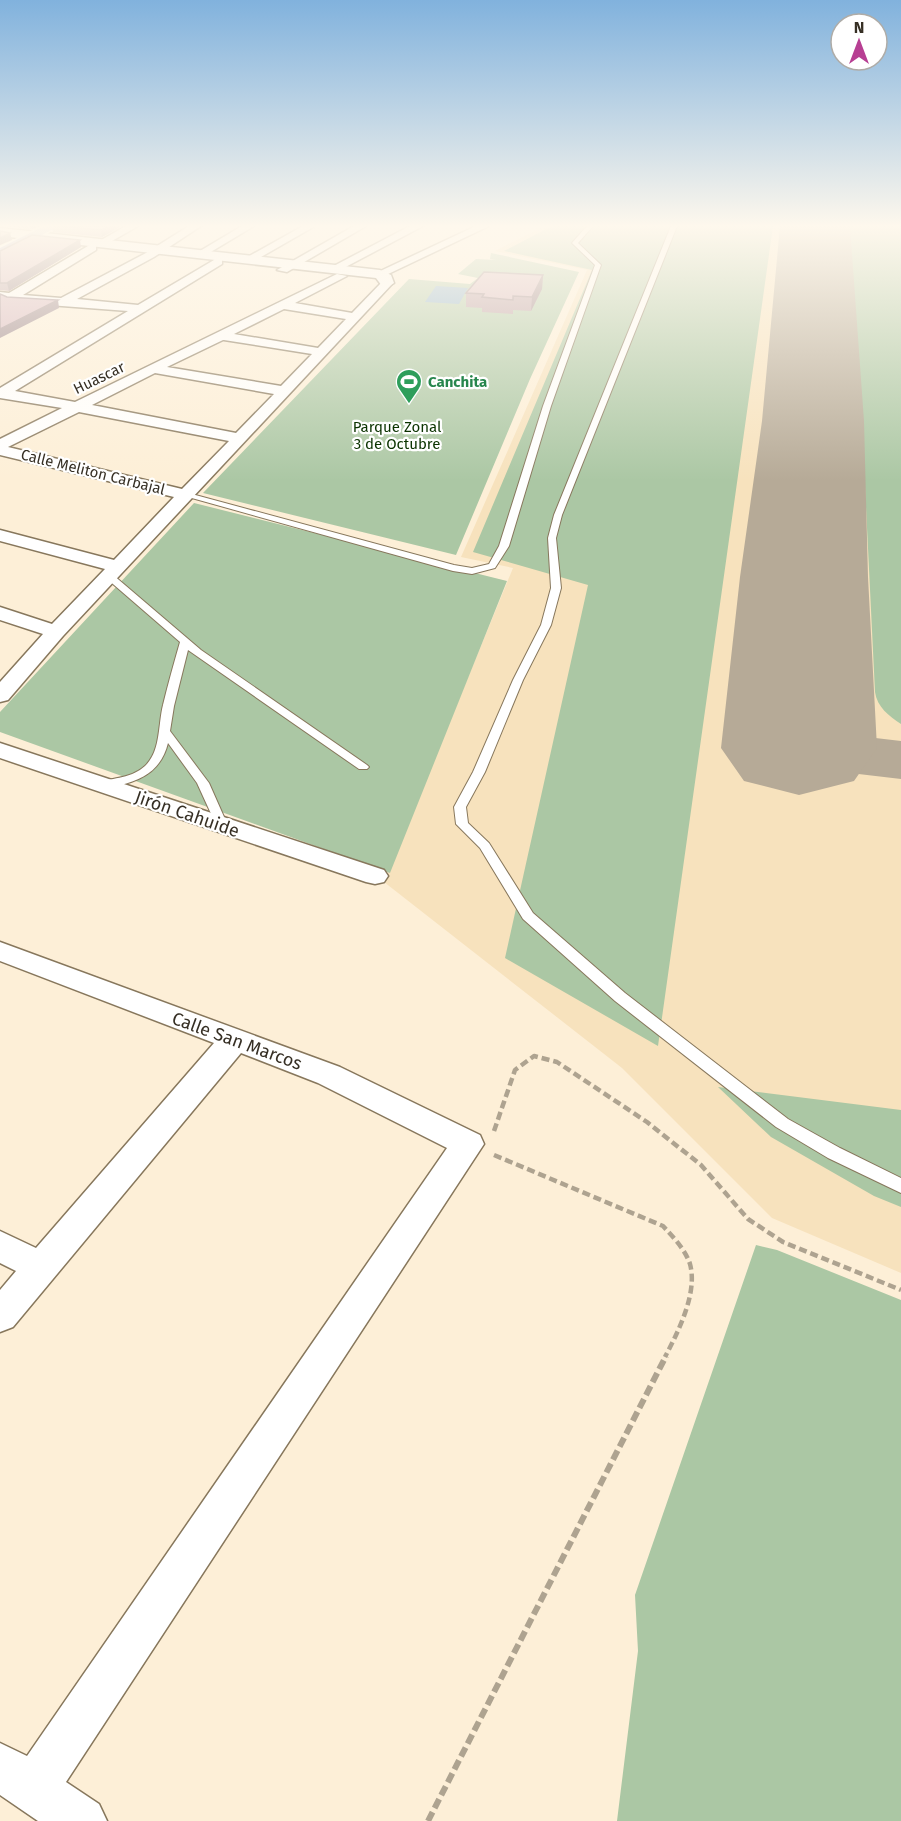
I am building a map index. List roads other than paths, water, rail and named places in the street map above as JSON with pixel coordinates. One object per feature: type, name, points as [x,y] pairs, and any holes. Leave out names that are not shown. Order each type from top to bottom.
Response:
[{"type":"street","points":[[1,393],[138,311]]},
{"type":"street","name":"Huascar","points":[[0,445],[272,311]]},
{"type":"street","points":[[318,311],[354,317]]},
{"type":"street","points":[[0,695],[56,632],[358,311]]},
{"type":"street","points":[[224,336],[321,352]]},
{"type":"street","points":[[153,369],[284,391]]},
{"type":"street","points":[[1,393],[239,438]]},
{"type":"street","name":"Calle Meliton Carbajal","points":[[0,450],[185,495]]},
{"type":"street","points":[[0,535],[113,572]]},
{"type":"street","points":[[0,613],[56,632]]},
{"type":"street","name":"Jirón Cahuide","points":[[0,750],[375,876]]},
{"type":"street","name":"Calle San Marcos","points":[[0,951],[329,1075],[478,1148],[16,1778]]},
{"type":"street","points":[[0,1316],[234,1041]]},
{"type":"street","points":[[0,1246],[42,1268]]},
{"type":"street","points":[[16,1778],[82,1821]]},
{"type":"lane","points":[[185,495],[453,568],[472,571],[492,566],[504,546],[547,406],[581,311]]},
{"type":"lane","points":[[640,311],[558,515],[552,538],[556,588],[546,625],[518,680],[480,772],[460,807],[462,824],[485,846],[528,916],[620,997],[783,1123],[834,1153],[901,1186]]},
{"type":"lane","points":[[113,572],[185,642],[363,767]]},
{"type":"lane","points":[[102,785],[125,781],[144,772],[154,763],[166,733],[166,716],[185,642]]},
{"type":"lane","points":[[166,733],[203,783],[222,826]]},
{"type":"place","name":"Canchita","points":[[409,405]]},
{"type":"park label","name":"Parque Zonal 3 de Octubre","points":[[397,436]]}]
